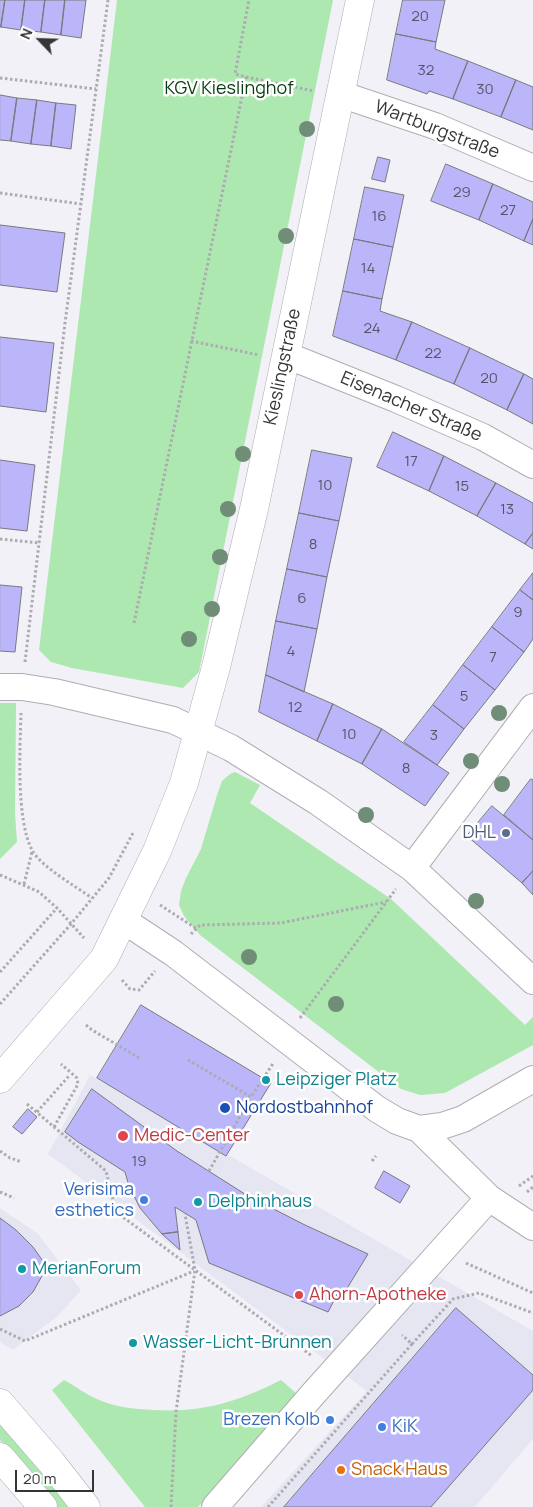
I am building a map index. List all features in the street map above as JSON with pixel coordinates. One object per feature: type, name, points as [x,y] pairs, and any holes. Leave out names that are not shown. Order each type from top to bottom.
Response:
[{"type":"street","name":"Kieslingstraße","points":[[199,732],[254,509],[273,356],[340,94],[360,0]]},
{"type":"street","name":"Wartburgstraße","points":[[340,94],[435,126],[533,168]]},
{"type":"street","name":"Eisenacher Straße","points":[[273,356],[396,399],[483,437],[533,465]]},
{"type":"street","points":[[11,687],[54,692],[173,720],[231,748],[318,802],[412,868],[533,980]]},
{"type":"street","points":[[412,868],[533,707]]},
{"type":"street","points":[[0,1079],[104,959],[146,876],[172,818],[199,732]]},
{"type":"street","points":[[123,920],[173,953],[377,1110],[397,1121],[419,1129],[489,1198],[533,1227]]},
{"type":"street","points":[[0,1050],[81,957],[123,920]]},
{"type":"street","points":[[419,1129],[442,1126],[463,1119],[533,1079]]},
{"type":"street","points":[[215,1507],[489,1198]]},
{"type":"street","points":[[0,1403],[46,1456],[86,1507]]},
{"type":"street","points":[[0,1457],[43,1507]]},
{"type":"path","points":[[92,898],[50,869],[33,852],[25,828],[21,790],[20,705],[11,687],[40,543],[64,333],[108,0]]},
{"type":"path","points":[[249,0],[235,74],[314,91],[340,94]]},
{"type":"path","points":[[134,623],[246,77]]},
{"type":"path","points":[[0,78],[96,89]]},
{"type":"path","points":[[0,193],[81,204]]},
{"type":"path","points":[[192,341],[273,356]]},
{"type":"path","points":[[0,539],[40,543]]},
{"type":"path","points":[[0,1004],[109,878],[137,825]]},
{"type":"path","points":[[24,884],[33,852]]},
{"type":"path","points":[[208,1171],[299,1020],[412,868]]},
{"type":"path","points":[[0,875],[39,892],[71,924]]},
{"type":"path","points":[[192,934],[200,925],[281,923],[386,902]]},
{"type":"path","points":[[0,972],[57,908]]},
{"type":"path","points":[[86,1025],[141,1059]]},
{"type":"path","points":[[188,1060],[252,1097]]},
{"type":"path","points":[[54,1127],[78,1084],[77,1078],[61,1064]]},
{"type":"path","points":[[36,1112],[69,1076]]},
{"type":"path","points":[[27,1104],[106,1171],[116,1212],[333,1372]]},
{"type":"path","points":[[0,1151],[10,1158],[22,1162]]},
{"type":"path","points":[[372,1162],[376,1156]]},
{"type":"path","points":[[0,1192],[14,1198]]},
{"type":"path","points":[[171,1507],[176,1412],[195,1270],[185,1214]]},
{"type":"path","points":[[466,1263],[533,1293]]},
{"type":"path","points":[[0,1329],[25,1341],[195,1270]]},
{"type":"path","points":[[268,1507],[453,1298],[479,1293],[533,1313]]},
{"type":"path","points":[[407,1330],[401,1336],[412,1344]]},
{"type":"shaded area","points":[[90,1075],[533,1331],[533,1439],[475,1507],[261,1507],[367,1391],[48,1154]]},
{"type":"shaded area","points":[[0,1208],[38,1234],[81,1290],[58,1316],[13,1350],[0,1342]]},
{"type":"green space","name":"KGV Kieslinghof","points":[[117,0],[333,0],[199,672],[183,688],[72,668],[51,662],[39,650]]},
{"type":"green space","points":[[0,703],[16,703],[15,814],[17,842],[0,859]]},
{"type":"green space","points":[[235,772],[260,785],[250,803],[391,899],[525,1025],[533,1017],[533,1045],[445,1093],[420,1095],[401,1089],[200,935],[184,916],[179,905],[181,891],[201,849],[222,781]]},
{"type":"green space","points":[[64,1380],[88,1395],[104,1402],[124,1407],[153,1410],[204,1408],[235,1400],[281,1380],[297,1394],[198,1507],[145,1507],[52,1390]]},
{"type":"green space","points":[[0,1422],[71,1507],[56,1507],[0,1440]]},
{"type":"building","points":[[0,0],[5,0],[1,27],[0,27]]},
{"type":"building","points":[[5,0],[25,0],[21,30],[1,27]]},
{"type":"building","points":[[25,0],[45,0],[41,32],[21,30]]},
{"type":"building","points":[[45,0],[65,0],[61,35],[41,32]]},
{"type":"building","points":[[65,0],[86,0],[81,38],[61,35]]},
{"type":"building","points":[[403,0],[445,0],[436,42],[396,34]]},
{"type":"building","points":[[396,34],[436,42],[435,49],[468,61],[453,99],[429,91],[427,94],[387,80]]},
{"type":"building","points":[[468,61],[516,80],[501,117],[453,99]]},
{"type":"building","points":[[516,80],[533,87],[533,130],[501,117]]},
{"type":"building","points":[[0,95],[17,98],[11,141],[0,140]]},
{"type":"building","points":[[17,98],[37,100],[31,144],[11,141]]},
{"type":"building","points":[[37,100],[56,103],[51,146],[31,144]]},
{"type":"building","points":[[56,103],[76,105],[71,149],[51,146]]},
{"type":"building","points":[[378,157],[390,160],[385,182],[372,179]]},
{"type":"building","points":[[446,164],[493,184],[479,220],[431,201]]},
{"type":"building","points":[[493,184],[533,202],[533,219],[524,241],[479,220]]},
{"type":"building","points":[[365,187],[404,195],[393,247],[354,239]]},
{"type":"building","points":[[533,219],[533,245],[524,241]]},
{"type":"building","points":[[0,225],[65,233],[57,292],[0,285]]},
{"type":"building","points":[[354,239],[393,247],[382,299],[343,291]]},
{"type":"building","points":[[343,291],[382,299],[380,311],[412,322],[396,360],[333,336]]},
{"type":"building","points":[[412,322],[470,348],[454,384],[396,360]]},
{"type":"building","points":[[0,337],[54,343],[46,412],[0,406]]},
{"type":"building","points":[[470,348],[524,374],[507,410],[454,384]]},
{"type":"building","points":[[524,374],[533,379],[533,424],[507,410]]},
{"type":"building","points":[[393,432],[444,456],[429,491],[377,467]]},
{"type":"building","points":[[312,450],[352,458],[339,521],[299,513]]},
{"type":"building","points":[[444,456],[496,483],[477,516],[429,491]]},
{"type":"building","points":[[0,460],[35,465],[27,531],[0,528]]},
{"type":"building","points":[[496,483],[533,503],[533,533],[525,544],[477,516]]},
{"type":"building","points":[[299,513],[339,521],[327,577],[287,569]]},
{"type":"building","points":[[533,533],[533,549],[525,544]]},
{"type":"building","points":[[287,569],[327,577],[317,629],[276,621]]},
{"type":"building","points":[[533,573],[533,600],[520,590]]},
{"type":"building","points":[[0,585],[22,587],[15,652],[0,651]]},
{"type":"building","points":[[520,590],[533,600],[533,639],[524,652],[492,627]]},
{"type":"building","points":[[276,621],[317,629],[304,692],[266,675]]},
{"type":"building","points":[[492,627],[524,652],[495,690],[463,665]]},
{"type":"building","points":[[463,665],[495,690],[464,729],[433,705]]},
{"type":"building","points":[[266,675],[333,704],[317,741],[259,712]]},
{"type":"building","points":[[333,704],[382,729],[362,764],[317,741]]},
{"type":"building","points":[[433,705],[464,729],[437,765],[404,742]]},
{"type":"building","points":[[382,729],[449,773],[425,806],[362,764]]},
{"type":"building","points":[[531,779],[533,780],[533,840],[504,815]]},
{"type":"building","points":[[492,806],[533,840],[533,871],[522,883],[467,836]]},
{"type":"building","points":[[533,871],[533,895],[522,883]]},
{"type":"building","points":[[141,1005],[271,1083],[226,1156],[97,1078]]},
{"type":"building","name":"Delphinhaus","points":[[92,1089],[177,1151],[248,1196],[368,1254],[343,1295],[338,1293],[328,1312],[209,1263],[196,1220],[175,1207],[178,1232],[162,1234],[140,1208],[129,1186],[125,1172],[65,1132]]},
{"type":"building","points":[[28,1109],[37,1117],[22,1134],[13,1127]]},
{"type":"building","points":[[384,1171],[410,1186],[400,1203],[375,1188]]},
{"type":"building","name":"MerianForum","points":[[0,1218],[16,1230],[33,1247],[45,1264],[43,1274],[33,1292],[19,1306],[0,1316]]},
{"type":"building","points":[[178,1232],[180,1250],[162,1234]]},
{"type":"building","points":[[456,1308],[533,1375],[533,1390],[431,1507],[284,1507]]},
{"type":"place","name":"DHL","points":[[506,833]]},
{"type":"place","name":"Leipziger Platz","points":[[266,1080]]},
{"type":"place","name":"Nordostbahnhof","points":[[225,1108]]},
{"type":"place","name":"Medic-Center","points":[[123,1136]]},
{"type":"place","name":"Verisima esthetics","points":[[144,1200]]},
{"type":"place","name":"Delphinhaus","points":[[198,1202]]},
{"type":"place","name":"MerianForum","points":[[22,1269]]},
{"type":"place","name":"Ahorn-Apotheke","points":[[299,1295]]},
{"type":"place","name":"Wasser-Licht-Brunnen","points":[[133,1343]]},
{"type":"place","name":"Brezen Kolb","points":[[330,1420]]},
{"type":"place","name":"KiK","points":[[382,1427]]},
{"type":"place","name":"Snack Haus","points":[[341,1470]]}]
